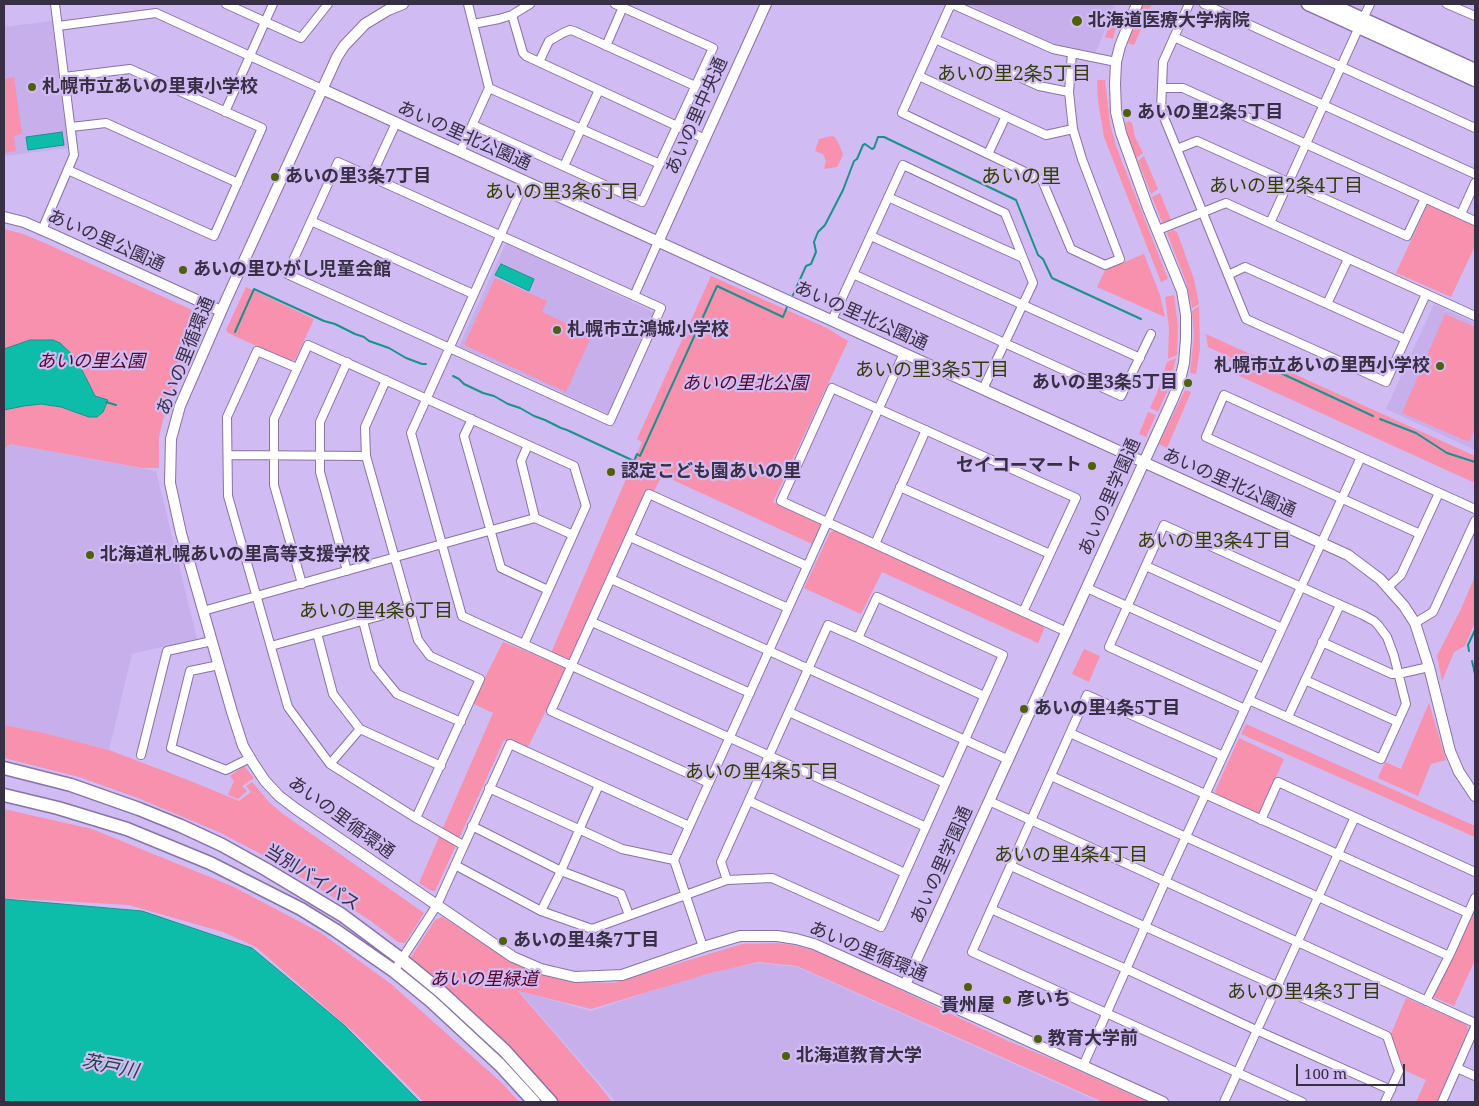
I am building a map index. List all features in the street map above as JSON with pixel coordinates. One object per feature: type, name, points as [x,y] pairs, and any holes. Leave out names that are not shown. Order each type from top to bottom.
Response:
[{"type":"main road","points":[[1308,4],[1361,23],[1475,70]]},
{"type":"main road","points":[[1330,4],[1361,23],[1475,80]]},
{"type":"main road","name":"当別バイパス","points":[[4,768],[71,785],[148,812],[222,845],[342,915],[402,959],[473,1020],[505,1051],[551,1102]]},
{"type":"main road","name":"当別バイパス","points":[[4,795],[58,808],[127,830],[210,864],[301,909],[394,971],[431,1001],[500,1065],[534,1102]]},
{"type":"street","points":[[42,230],[74,154],[55,4]]},
{"type":"street","points":[[226,4],[301,38],[328,4]]},
{"type":"street","points":[[225,112],[274,4]]},
{"type":"street","name":"あいの里循環通","points":[[403,4],[365,24],[337,57],[180,406],[171,439],[170,483],[203,611],[243,746],[265,781],[279,796],[296,809],[513,957],[540,969],[575,977],[622,974],[740,936],[777,936],[796,939],[814,944],[1163,1102]]},
{"type":"street","points":[[460,152],[489,88],[468,4]]},
{"type":"street","points":[[473,24],[499,19],[530,4]]},
{"type":"street","points":[[473,124],[642,202],[713,48],[615,4]]},
{"type":"street","name":"あいの里中央通","points":[[658,242],[766,4]]},
{"type":"street","points":[[1072,53],[1069,92],[1073,129],[1082,159],[1120,259],[1105,265],[1071,249],[1042,180],[902,113],[951,4],[1052,49],[1072,53],[1116,62]]},
{"type":"street","name":"あいの里学園通","points":[[905,985],[1144,462],[1179,384],[1184,364],[1186,315],[1182,291],[1121,133],[1116,112],[1116,62],[1123,38],[1137,4]]},
{"type":"street","points":[[1189,4],[1162,62],[1162,110],[1246,319],[1386,382],[1426,294]]},
{"type":"street","points":[[1204,4],[1475,128]]},
{"type":"street","points":[[1270,223],[1370,4]]},
{"type":"street","points":[[1447,4],[1475,16]]},
{"type":"street","points":[[606,46],[623,8]]},
{"type":"street","points":[[58,26],[156,12],[322,89]]},
{"type":"street","points":[[512,14],[523,53],[526,56],[705,139]]},
{"type":"street","points":[[539,62],[549,42],[570,30],[695,86]]},
{"type":"street","points":[[1174,37],[1475,174]]},
{"type":"street","points":[[935,39],[1039,86],[1069,92]]},
{"type":"street","points":[[64,78],[130,69],[262,128],[214,236],[68,170]]},
{"type":"street","points":[[919,76],[1046,135],[1073,129]]},
{"type":"street","points":[[489,88],[660,164]]},
{"type":"street","points":[[1162,88],[1183,88],[1475,220]]},
{"type":"street","name":"あいの里北公園通","points":[[322,89],[1348,554],[1380,579],[1404,606],[1415,623],[1450,751],[1459,772],[1475,796]]},
{"type":"street","points":[[564,166],[599,90]]},
{"type":"street","points":[[988,154],[1006,116]]},
{"type":"street","points":[[71,127],[106,123],[238,182]]},
{"type":"street","points":[[371,177],[396,123]]},
{"type":"street","points":[[1177,149],[1197,141],[1407,236],[1425,198]]},
{"type":"street","points":[[338,162],[662,308],[610,421],[286,274],[311,221],[338,162]]},
{"type":"street","points":[[832,320],[903,165],[1005,213],[1033,283],[984,389]]},
{"type":"street","points":[[525,181],[411,433],[462,616],[926,827]]},
{"type":"street","points":[[1461,214],[1475,183]]},
{"type":"street","points":[[888,197],[1023,258]]},
{"type":"street","points":[[1158,230],[1226,203],[1426,294],[1474,313]]},
{"type":"street","name":"あいの里公園通","points":[[4,217],[24,222],[221,312]]},
{"type":"street","points":[[311,221],[473,294]]},
{"type":"street","points":[[871,236],[1140,358]]},
{"type":"street","points":[[634,296],[658,242]]},
{"type":"street","points":[[1327,304],[1348,258]]},
{"type":"street","points":[[1228,275],[1245,267],[1405,339]]},
{"type":"street","points":[[853,274],[1121,396],[1151,334]]},
{"type":"street","points":[[302,584],[274,486],[274,419],[308,345],[574,466],[586,506],[524,644]]},
{"type":"street","points":[[297,368],[257,351],[227,417],[228,496],[288,707],[330,764],[416,818],[464,845]]},
{"type":"street","points":[[704,947],[674,860],[904,353]]},
{"type":"street","points":[[347,362],[320,422],[320,472],[347,572]]},
{"type":"street","points":[[386,380],[365,427],[366,456],[418,640],[430,656],[480,679],[416,818]]},
{"type":"street","points":[[1023,612],[1076,498],[832,388],[781,501],[1023,612],[1067,632]]},
{"type":"street","points":[[1420,534],[1206,437],[1224,395],[1475,510]]},
{"type":"street","points":[[472,419],[464,436],[501,568],[548,590]]},
{"type":"street","points":[[875,544],[926,430]]},
{"type":"street","points":[[528,445],[521,462],[535,518]]},
{"type":"street","points":[[228,455],[366,456]]},
{"type":"street","points":[[1083,1066],[1300,586],[1361,457]]},
{"type":"street","points":[[900,487],[1050,554]]},
{"type":"street","points":[[1388,588],[1401,575],[1439,493]]},
{"type":"street","points":[[709,783],[551,711],[650,494],[807,566]]},
{"type":"street","points":[[203,611],[535,518],[573,535]]},
{"type":"street","points":[[1415,623],[1433,612],[1475,521]]},
{"type":"street","points":[[1245,709],[1109,647],[1164,525],[1363,615],[1378,625],[1387,637],[1406,704],[1381,759],[1249,700]]},
{"type":"street","points":[[630,537],[788,608]]},
{"type":"street","points":[[1146,566],[1282,628]]},
{"type":"street","points":[[611,579],[1009,760]]},
{"type":"street","points":[[1087,588],[1263,668]]},
{"type":"street","points":[[455,864],[541,911],[592,929],[727,880],[772,878],[881,927],[1003,655],[877,597],[858,638]]},
{"type":"street","points":[[1288,717],[1340,605]]},
{"type":"street","points":[[271,646],[408,608]]},
{"type":"street","points":[[363,621],[375,667],[397,694],[460,722]]},
{"type":"street","points":[[592,622],[750,693]]},
{"type":"street","points":[[727,880],[721,862],[828,625],[984,696]]},
{"type":"street","points":[[317,633],[333,694],[360,729],[440,766]]},
{"type":"street","points":[[141,755],[167,651],[212,641]]},
{"type":"street","points":[[1322,642],[1392,674],[1428,667]]},
{"type":"street","points":[[219,665],[190,671],[171,748],[226,770],[250,758]]},
{"type":"street","points":[[1305,680],[1398,722]]},
{"type":"street","points":[[1223,756],[1087,695],[972,952],[1302,1102]]},
{"type":"street","points":[[789,712],[945,783]]},
{"type":"street","points":[[330,764],[360,729]]},
{"type":"street","points":[[1070,733],[1468,914]]},
{"type":"street","points":[[394,971],[437,905],[510,744],[689,826]]},
{"type":"street","points":[[1052,776],[1449,956]]},
{"type":"street","points":[[1261,820],[1278,782],[1475,872]]},
{"type":"street","points":[[541,911],[599,785]]},
{"type":"street","points":[[489,788],[622,850],[674,860]]},
{"type":"street","points":[[749,801],[906,873]]},
{"type":"street","points":[[989,801],[1475,1023]]},
{"type":"street","points":[[1224,1102],[1355,817]]},
{"type":"street","points":[[472,826],[561,871],[621,894],[630,915]]},
{"type":"street","points":[[1011,866],[1387,1036],[1399,1071],[1385,1102]]},
{"type":"street","points":[[1426,1001],[1475,898]]},
{"type":"street","points":[[992,909],[1390,1090]]},
{"type":"street","points":[[1442,1102],[1475,1027]]},
{"type":"street","points":[[1457,1068],[1475,1076]]},
{"type":"shaded area","points":[[968,4],[1115,4],[1096,52],[1056,45]]},
{"type":"shaded area","name":"札幌市立あいの里東小学校","points":[[52,21],[68,148],[4,156],[4,27]]},
{"type":"shaded area","name":"札幌市立鴻城小学校","points":[[506,243],[655,313],[609,414],[459,346]]},
{"type":"shaded area","name":"札幌市立あいの里西小学校","points":[[1434,304],[1475,323],[1475,450],[1386,409]]},
{"type":"shaded area","name":"北海道札幌あいの里高等支援学校","points":[[10,444],[156,471],[197,639],[132,654],[109,750],[40,732],[4,725],[4,449]]},
{"type":"shaded area","name":"北海道教育大学","points":[[760,963],[797,967],[1099,1102],[616,1102],[519,991],[591,1011],[670,985],[727,969]]},
{"type":"green space","points":[[1143,4],[1152,4],[1134,45],[1128,43]]},
{"type":"green space","points":[[1113,14],[1119,16],[1113,39],[1105,37]]},
{"type":"green space","points":[[14,77],[22,134],[14,136],[16,151],[4,153],[4,79]]},
{"type":"green space","points":[[1097,80],[1105,80],[1110,124],[1116,146],[1168,279],[1161,282],[1104,137],[1098,101]]},
{"type":"green space","points":[[1129,121],[1132,123],[1135,137],[1143,153],[1136,158],[1129,142],[1125,123]]},
{"type":"green space","points":[[835,137],[843,155],[837,167],[824,169],[826,161],[823,154],[815,151],[819,139]]},
{"type":"green space","points":[[1144,156],[1158,189],[1151,194],[1138,161]]},
{"type":"green space","points":[[1160,193],[1171,220],[1165,222],[1162,222],[1152,197]]},
{"type":"green space","points":[[1430,204],[1475,225],[1475,246],[1451,297],[1396,273],[1427,206]]},
{"type":"green space","name":"あいの里公園","points":[[4,229],[23,234],[47,244],[201,314],[205,324],[163,420],[159,437],[159,468],[142,468],[10,444],[4,449]]},
{"type":"green space","points":[[1173,230],[1177,232],[1194,279],[1199,304],[1192,308],[1186,282],[1167,233]]},
{"type":"green space","points":[[1144,254],[1160,295],[1165,317],[1097,287],[1105,270]]},
{"type":"green space","name":"あいの里北公園","points":[[711,276],[827,328],[848,341],[773,502],[830,529],[821,548],[662,475],[527,749],[504,740],[435,891],[432,891],[419,883],[493,713],[472,703],[503,642],[548,660],[642,442],[637,439]]},
{"type":"green space","points":[[495,278],[547,301],[542,312],[592,335],[566,392],[464,345]]},
{"type":"green space","points":[[246,287],[314,319],[295,360],[289,361],[228,333],[226,330]]},
{"type":"green space","points":[[1174,295],[1178,326],[1177,355],[1168,359],[1169,328],[1165,297]]},
{"type":"green space","points":[[1199,306],[1200,349],[1196,374],[1190,373],[1194,336],[1192,311]]},
{"type":"green space","name":"札幌市立あいの里西小学校","points":[[1445,314],[1475,327],[1475,428],[1469,442],[1402,413]]},
{"type":"green space","points":[[1206,334],[1475,456],[1475,483],[1235,374],[1239,365],[1229,361],[1230,357],[1208,347]]},
{"type":"green space","points":[[1176,358],[1169,387],[1158,412],[1150,408],[1167,362]]},
{"type":"green space","points":[[1185,390],[1191,392],[1167,448],[1159,444]]},
{"type":"green space","points":[[1148,412],[1156,415],[1146,437],[1139,434]]},
{"type":"green space","points":[[835,530],[1043,626],[1044,629],[1038,643],[882,572],[861,614],[804,588],[830,533]]},
{"type":"green space","points":[[1475,576],[1475,622],[1465,646],[1454,652],[1442,681],[1437,656],[1461,609]]},
{"type":"green space","points":[[1084,649],[1100,656],[1089,682],[1072,674]]},
{"type":"green space","points":[[1429,703],[1446,760],[1431,764],[1418,796],[1378,778],[1385,762],[1401,769]]},
{"type":"green space","points":[[1246,724],[1475,826],[1475,837],[1241,734]]},
{"type":"green space","points":[[4,725],[40,732],[109,750],[239,801],[251,792],[246,786],[252,782],[270,803],[283,814],[424,913],[405,943],[398,942],[371,921],[323,891],[274,861],[221,833],[138,798],[79,777],[4,758]]},
{"type":"green space","points":[[1239,738],[1284,759],[1261,812],[1258,813],[1216,794],[1215,791]]},
{"type":"green space","points":[[244,766],[254,778],[242,786],[247,791],[238,799],[228,795],[234,781],[230,776]]},
{"type":"green space","points":[[4,809],[92,829],[234,887],[321,933],[391,984],[502,1083],[519,1102],[424,1102],[358,1036],[256,947],[223,932],[129,905],[4,898]]},
{"type":"green space","points":[[1475,902],[1475,960],[1454,1006],[1433,997]]},
{"type":"green space","name":"あいの里緑道","points":[[442,917],[531,972],[570,982],[614,983],[742,944],[777,943],[820,952],[1008,1041],[1148,1102],[1103,1102],[797,966],[759,962],[711,973],[591,1009],[518,991],[612,1102],[557,1102],[474,1014],[411,960],[411,957],[435,920]]},
{"type":"green space","points":[[1406,998],[1466,1024],[1468,1030],[1437,1102],[1416,1102],[1426,1080],[1404,1070],[1391,1034]]},
{"type":"water","points":[[62,132],[64,145],[28,150],[26,137]]},
{"type":"water","points":[[501,264],[534,279],[529,291],[495,275]]},
{"type":"water","points":[[30,340],[53,340],[60,343],[76,358],[95,396],[108,400],[103,412],[97,417],[89,417],[61,407],[41,404],[4,410],[4,349]]},
{"type":"water","name":"茨戸川","points":[[4,899],[142,911],[252,948],[344,1025],[420,1102],[4,1102]]},
{"type":"waterway","points":[[793,295],[806,266],[811,264],[816,252],[814,242],[818,232],[825,225],[863,145],[865,144],[872,149],[878,137],[884,137],[1016,200],[1038,255],[1043,259],[1052,278],[1141,319]]},
{"type":"waterway","points":[[453,376],[464,384],[483,393],[494,396],[634,461],[637,454],[640,456],[717,286],[783,317],[787,307]]},
{"type":"waterway","points":[[235,332],[254,289],[364,337],[369,341],[389,348],[406,358],[426,364]]},
{"type":"waterway","points":[[1242,355],[1373,416]]},
{"type":"waterway","points":[[106,402],[116,405]]},
{"type":"waterway","points":[[1380,419],[1416,433],[1447,453],[1475,462]]},
{"type":"waterway","points":[[1469,651],[1468,645],[1475,630]]},
{"type":"waterway","points":[[1472,661],[1475,674]]},
{"type":"place","name":"北海道医療大学病院","points":[[1077,21]]},
{"type":"place","name":"札幌市立あいの里東小学校","points":[[32,87]]},
{"type":"place","name":"あいの里2条5丁目","points":[[1127,113]]},
{"type":"place","name":"あいの里3条7丁目","points":[[275,177]]},
{"type":"place","name":"あいの里ひがし児童会館","points":[[183,270]]},
{"type":"place","name":"札幌市立鴻城小学校","points":[[557,330]]},
{"type":"place","name":"札幌市立あいの里西小学校","points":[[1440,366]]},
{"type":"place","name":"あいの里3条5丁目","points":[[1188,383]]},
{"type":"place","name":"セイコーマート","points":[[1092,466]]},
{"type":"place","name":"認定こども園あいの里","points":[[611,472]]},
{"type":"place","name":"北海道札幌あいの里高等支援学校","points":[[90,555]]},
{"type":"place","name":"あいの里4条5丁目","points":[[1024,709]]},
{"type":"place","name":"あいの里4条7丁目","points":[[503,941]]},
{"type":"place","name":"貴州屋","points":[[968,987]]},
{"type":"place","name":"彦いち","points":[[1007,1000]]},
{"type":"place","name":"教育大学前","points":[[1038,1039]]},
{"type":"place","name":"北海道教育大学","points":[[786,1056]]},
{"type":"district","name":"あいの里2条5丁目","points":[[1014,75]]},
{"type":"district","name":"あいの里","points":[[1021,177]]},
{"type":"district","name":"あいの里2条4丁目","points":[[1286,187]]},
{"type":"district","name":"あいの里3条6丁目","points":[[562,193]]},
{"type":"district","name":"あいの里3条5丁目","points":[[932,371]]},
{"type":"district","name":"あいの里3条4丁目","points":[[1214,542]]},
{"type":"district","name":"あいの里4条6丁目","points":[[376,612]]},
{"type":"district","name":"あいの里4条5丁目","points":[[762,773]]},
{"type":"district","name":"あいの里4条4丁目","points":[[1071,856]]},
{"type":"district","name":"あいの里4条3丁目","points":[[1304,993]]}]
